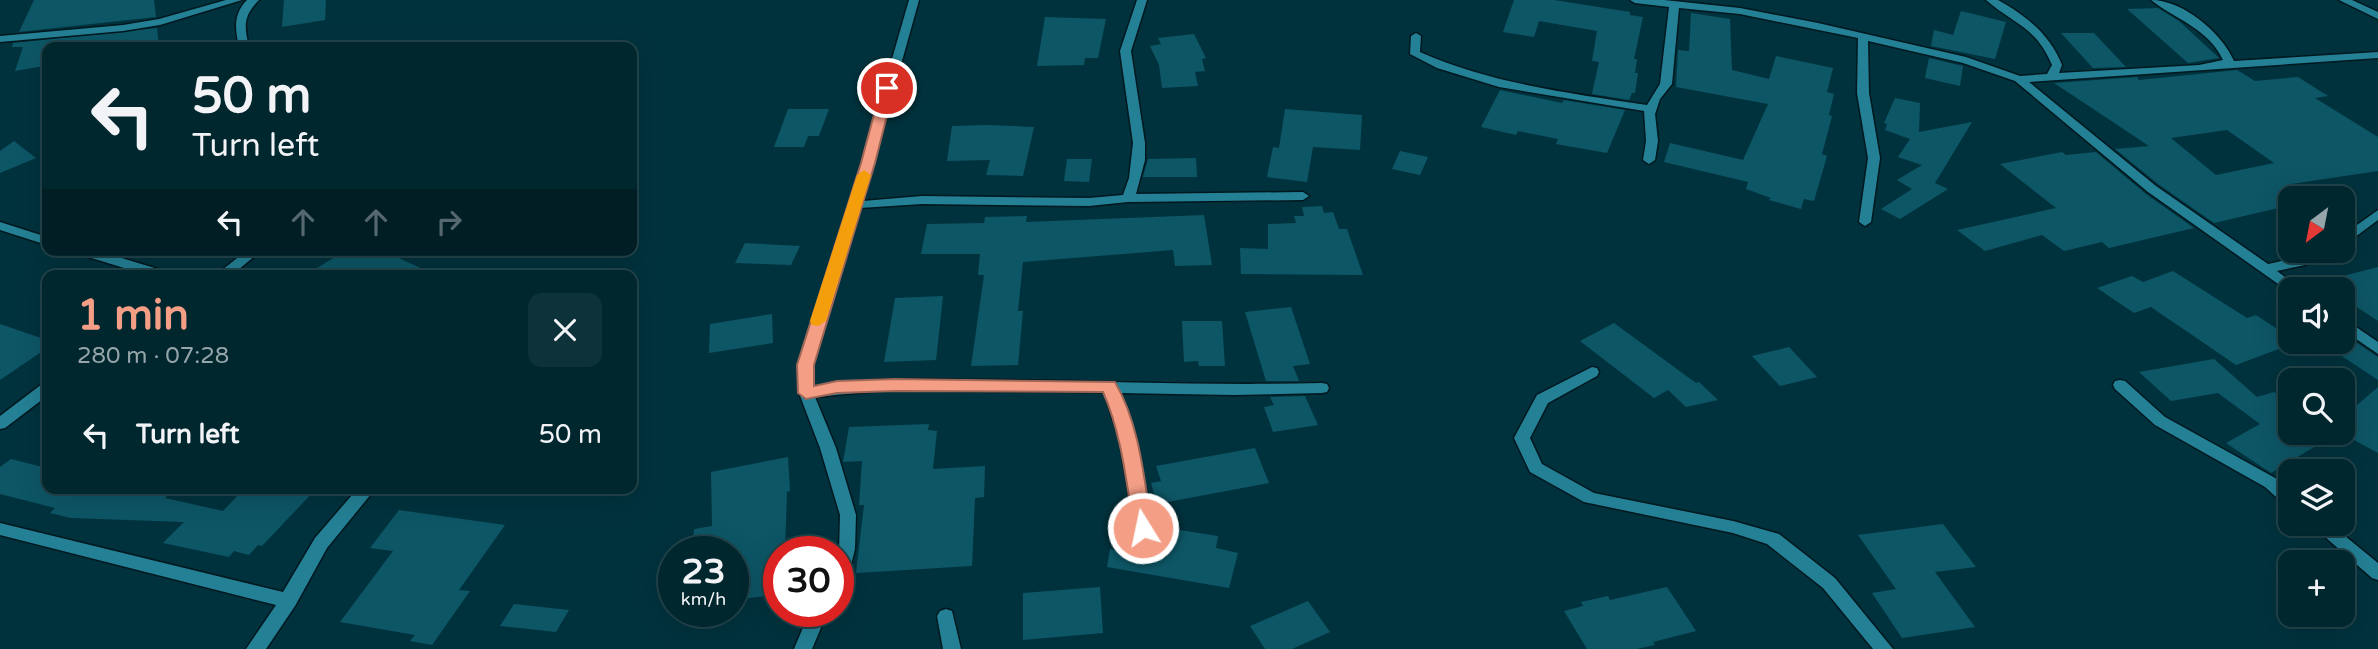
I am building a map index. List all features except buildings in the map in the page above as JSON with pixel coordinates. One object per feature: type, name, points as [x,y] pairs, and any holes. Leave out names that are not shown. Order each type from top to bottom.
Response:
[{"type":"street","points":[[0,39],[123,29],[160,22],[237,0]]},
{"type":"street","points":[[243,42],[240,28],[243,9],[254,0]]},
{"type":"street","points":[[847,536],[848,514],[828,449],[806,393],[806,365],[914,0]]},
{"type":"street","points":[[1128,198],[1140,165],[1140,128],[1125,56],[1142,0]]},
{"type":"street","points":[[1635,0],[1740,11],[1863,36],[1966,60],[2019,79],[2152,190],[2278,278]]},
{"type":"street","points":[[1740,11],[1752,0]]},
{"type":"street","points":[[1991,0],[2047,42],[2057,65],[2052,76]]},
{"type":"street","points":[[2156,0],[2185,15],[2217,44],[2227,54],[2229,61],[2223,65]]},
{"type":"street","points":[[2344,0],[2378,16]]},
{"type":"street","points":[[1649,160],[1652,141],[1649,114],[1655,98],[1666,84],[1674,4]]},
{"type":"street","points":[[1416,36],[1415,54],[1444,69],[1562,95],[1651,109]]},
{"type":"street","points":[[1863,36],[1863,93],[1874,158],[1865,222]]},
{"type":"street","points":[[2019,79],[2378,55]]},
{"type":"street","points":[[855,205],[922,200],[1089,202],[1128,198],[1303,196]]},
{"type":"street","points":[[2356,232],[2378,214]]},
{"type":"street","points":[[0,226],[42,239]]},
{"type":"street","points":[[100,256],[146,270]]},
{"type":"street","points":[[230,270],[248,256]]},
{"type":"street","points":[[2265,269],[2295,263]]},
{"type":"street","points":[[2355,332],[2378,349]]},
{"type":"street","points":[[1592,372],[1542,399],[1521,438],[1536,468],[1590,498],[1733,527],[1773,539],[1829,583],[1884,649]]},
{"type":"street","points":[[806,393],[837,387],[895,385],[1274,390],[1322,388]]},
{"type":"street","points":[[2120,385],[2160,421],[2278,489]]},
{"type":"street","points":[[1109,386],[1120,411],[1129,448],[1143,528]]},
{"type":"street","points":[[0,424],[42,392]]},
{"type":"street","points":[[255,649],[271,631],[321,543],[363,494]]},
{"type":"street","points":[[0,529],[289,601]]},
{"type":"street","points":[[2333,536],[2378,573]]},
{"type":"street","points":[[946,616],[952,649]]},
{"type":"street","points":[[803,649],[813,627]]},
{"type":"slow traffic","points":[[818,321],[864,175]]},
{"type":"route","points":[[887,88],[868,163],[816,326],[806,365],[806,393],[837,387],[895,385],[1109,386],[1120,411],[1129,448],[1143,528]]}]
